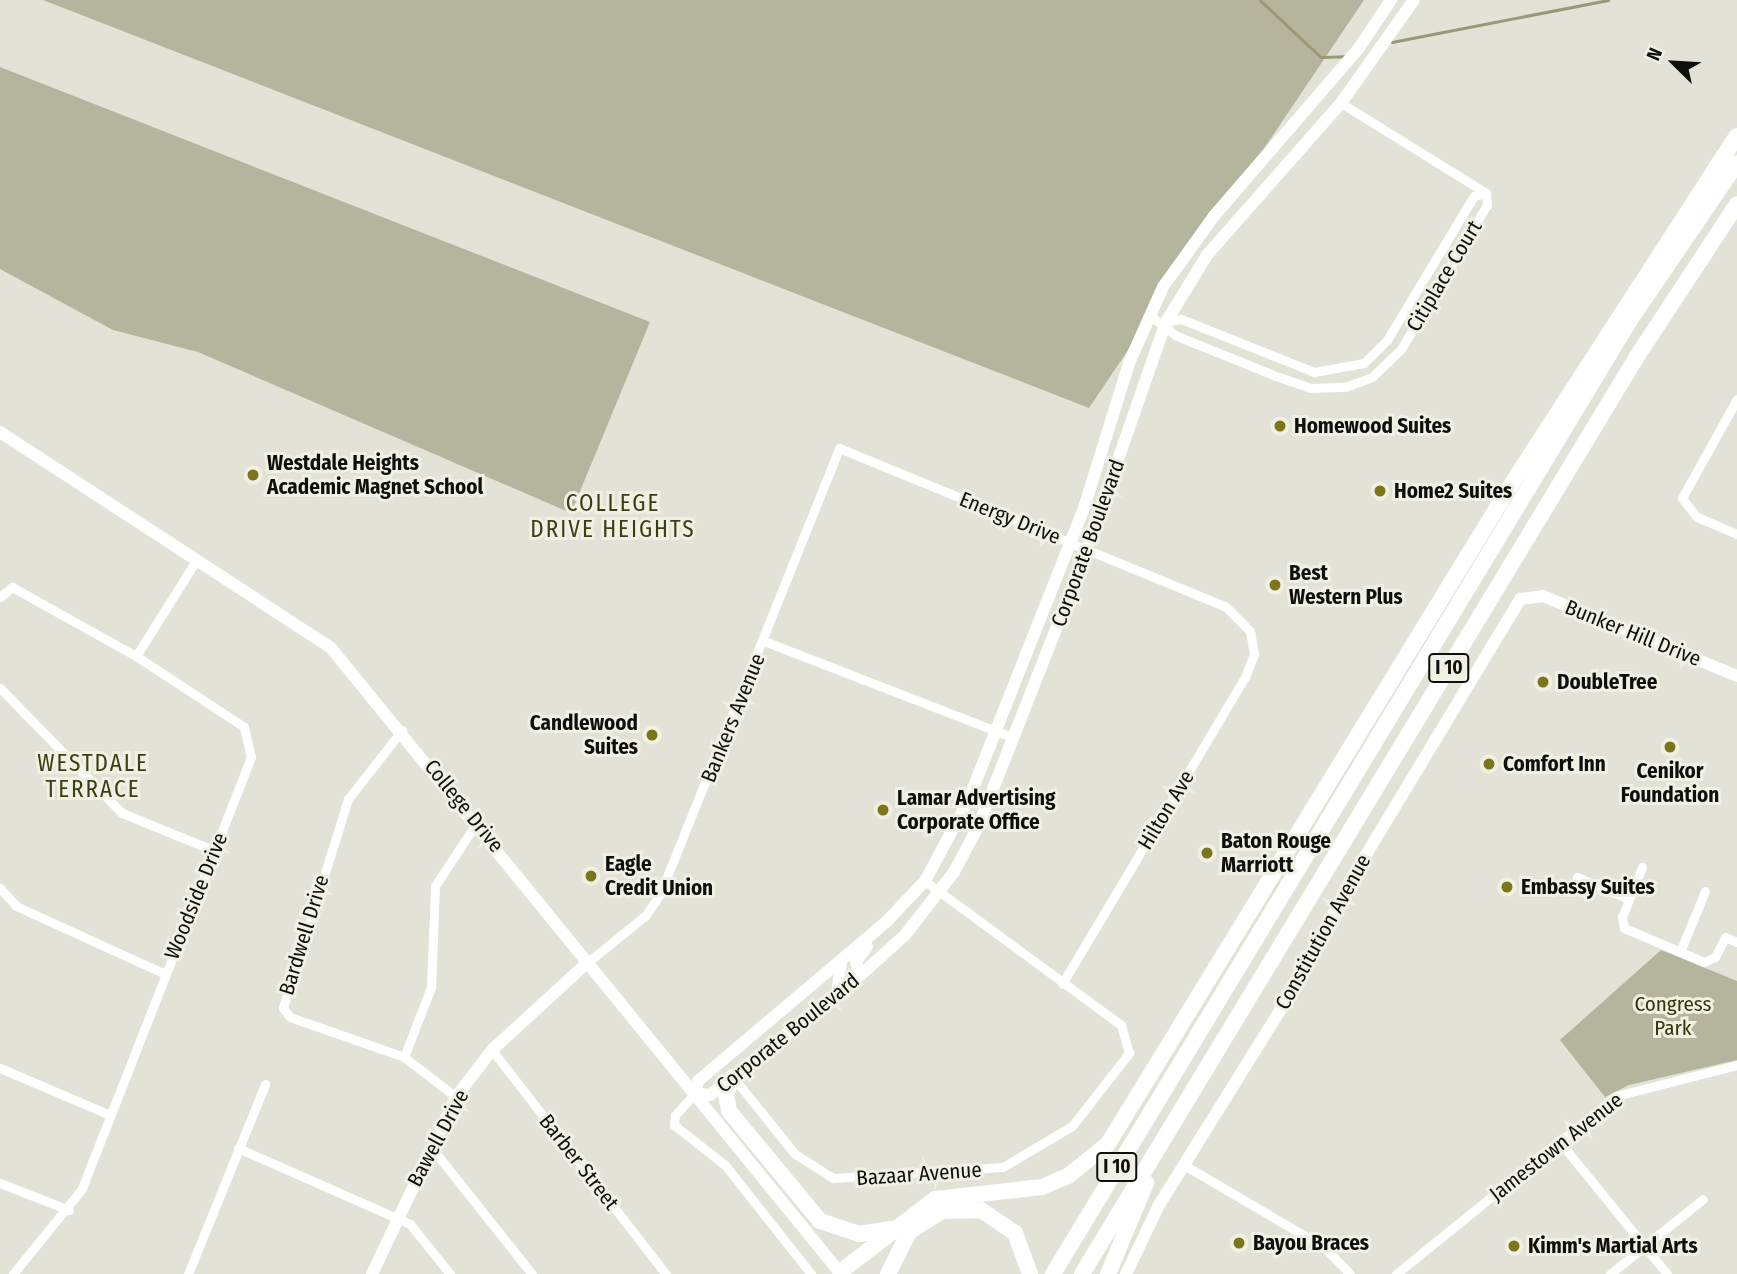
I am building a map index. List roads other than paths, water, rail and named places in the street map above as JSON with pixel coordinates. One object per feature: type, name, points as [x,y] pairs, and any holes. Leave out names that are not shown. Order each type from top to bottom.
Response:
[{"type":"highway","points":[[846,1273],[943,1196],[1054,1182],[1108,1144],[1516,477],[1737,136]]},
{"type":"highway","name":"I 10","points":[[1053,1274],[1630,320],[1737,163]]},
{"type":"highway","name":"I 10","points":[[1082,1274],[1636,358],[1737,204]]},
{"type":"highway","points":[[733,1077],[726,1095],[729,1111],[820,1221],[859,1234],[903,1230],[942,1211],[981,1210],[1015,1233],[1030,1274]]},
{"type":"highway","points":[[1108,1274],[1166,1135]]},
{"type":"highway","points":[[888,1274],[903,1230]]},
{"type":"street","name":"Corporate Boulevard","points":[[1388,5],[1314,103],[1192,243],[1149,315],[1071,542],[948,845],[925,881],[875,932],[698,1081],[695,1093],[710,1096],[860,975],[939,894],[954,872],[1014,738],[1088,549],[1166,322],[1208,255],[1341,103],[1414,1]]},
{"type":"street","points":[[1341,103],[1486,193]]},
{"type":"street","name":"Citiplace Court","points":[[1149,315],[1166,322],[1177,335],[1310,388],[1333,388],[1372,377],[1395,355],[1487,205],[1486,193],[1474,196],[1383,344],[1364,363],[1330,372],[1253,349],[1181,319],[1166,322]]},
{"type":"street","points":[[1430,267],[1443,275]]},
{"type":"street","points":[[1383,344],[1395,355]]},
{"type":"street","points":[[1247,364],[1253,349]]},
{"type":"street","points":[[1330,372],[1333,388]]},
{"type":"street","points":[[1737,399],[1697,461],[1684,505],[1737,534]]},
{"type":"street","name":"College Drive","points":[[0,432],[331,648],[478,822],[588,962],[846,1273]]},
{"type":"street","name":"Energy Drive","points":[[839,448],[1225,606],[1250,631]]},
{"type":"street","name":"Bankers Avenue","points":[[588,962],[646,915],[660,894],[764,641],[839,448]]},
{"type":"street","points":[[136,656],[197,559]]},
{"type":"street","name":"Woodside Drive","points":[[0,597],[12,587],[136,656],[244,727],[250,740],[251,757],[110,1115],[69,1210],[13,1274]]},
{"type":"street","name":"Bunker Hill Drive","points":[[1527,595],[1737,676]]},
{"type":"street","name":"Constitution Avenue","points":[[1126,1274],[1184,1165],[1292,993],[1352,878],[1514,607],[1527,595]]},
{"type":"street","name":"Hilton Ave","points":[[1062,984],[1245,677],[1254,654],[1250,631]]},
{"type":"street","points":[[1033,638],[1044,661]]},
{"type":"street","points":[[764,641],[1014,738]]},
{"type":"street","points":[[0,688],[122,813],[215,851]]},
{"type":"street","name":"Bardwell Drive","points":[[402,730],[348,799],[283,993],[290,1017],[404,1057],[456,1097]]},
{"type":"street","points":[[404,1057],[431,988],[435,886],[478,822]]},
{"type":"street","points":[[948,845],[947,863],[954,872]]},
{"type":"street","points":[[1642,867],[1629,899],[1624,928],[1708,962],[1725,936],[1737,942]]},
{"type":"street","points":[[1577,877],[1629,899]]},
{"type":"street","points":[[925,881],[1062,984]]},
{"type":"street","points":[[0,888],[26,912],[164,974]]},
{"type":"street","points":[[1680,952],[1704,891]]},
{"type":"street","points":[[860,975],[856,962],[875,932]]},
{"type":"street","name":"Bawell Drive","points":[[372,1274],[456,1097],[492,1051],[588,962]]},
{"type":"street","points":[[837,994],[841,962]]},
{"type":"street","name":"Bazaar Avenue","points":[[733,1077],[795,1154],[833,1178],[972,1173],[1013,1162],[1072,1126],[1116,1076],[1129,1053],[1128,1038],[1121,1025],[1062,984]]},
{"type":"street","points":[[779,1014],[787,1035]]},
{"type":"street","name":"Barber Street","points":[[492,1051],[666,1274]]},
{"type":"street","name":"Jamestown Avenue","points":[[1396,1274],[1621,1094],[1737,1065]]},
{"type":"street","points":[[0,1068],[110,1115]]},
{"type":"street","points":[[188,1274],[265,1084]]},
{"type":"street","points":[[695,1093],[675,1115],[674,1125],[725,1165],[811,1274]]},
{"type":"street","points":[[1559,1141],[1667,1274]]},
{"type":"street","points":[[431,1147],[531,1274]]},
{"type":"street","points":[[238,1148],[397,1217],[450,1274]]},
{"type":"street","points":[[1184,1165],[1324,1247],[1350,1274]]},
{"type":"street","points":[[0,1182],[69,1210]]},
{"type":"street","points":[[1610,1274],[1703,1199]]},
{"type":"waterway","points":[[1260,0],[1321,57],[1345,56]]},
{"type":"waterway","points":[[1392,42],[1608,0]]},
{"type":"place","name":"Homewood Suites","points":[[1280,426]]},
{"type":"place","name":"Westdale Heights Academic Magnet School","points":[[253,475]]},
{"type":"place","name":"Home2 Suites","points":[[1380,491]]},
{"type":"place","name":"Best Western Plus","points":[[1275,585]]},
{"type":"place","name":"DoubleTree","points":[[1543,682]]},
{"type":"place","name":"Candlewood Suites","points":[[652,735]]},
{"type":"place","name":"Cenikor Foundation","points":[[1670,747]]},
{"type":"place","name":"Comfort Inn","points":[[1489,764]]},
{"type":"place","name":"Lamar Advertising Corporate Office","points":[[883,810]]},
{"type":"place","name":"Baton Rouge Marriott","points":[[1207,853]]},
{"type":"place","name":"Eagle Credit Union","points":[[591,876]]},
{"type":"place","name":"Embassy Suites","points":[[1507,887]]},
{"type":"place","name":"Bayou Braces","points":[[1239,1243]]},
{"type":"place","name":"Kimm's Martial Arts","points":[[1514,1246]]},
{"type":"district","name":"COLLEGE DRIVE HEIGHTS","points":[[613,516]]},
{"type":"district","name":"WESTDALE TERRACE","points":[[93,776]]},
{"type":"park label","name":"Congress Park","points":[[1673,1016]]}]
